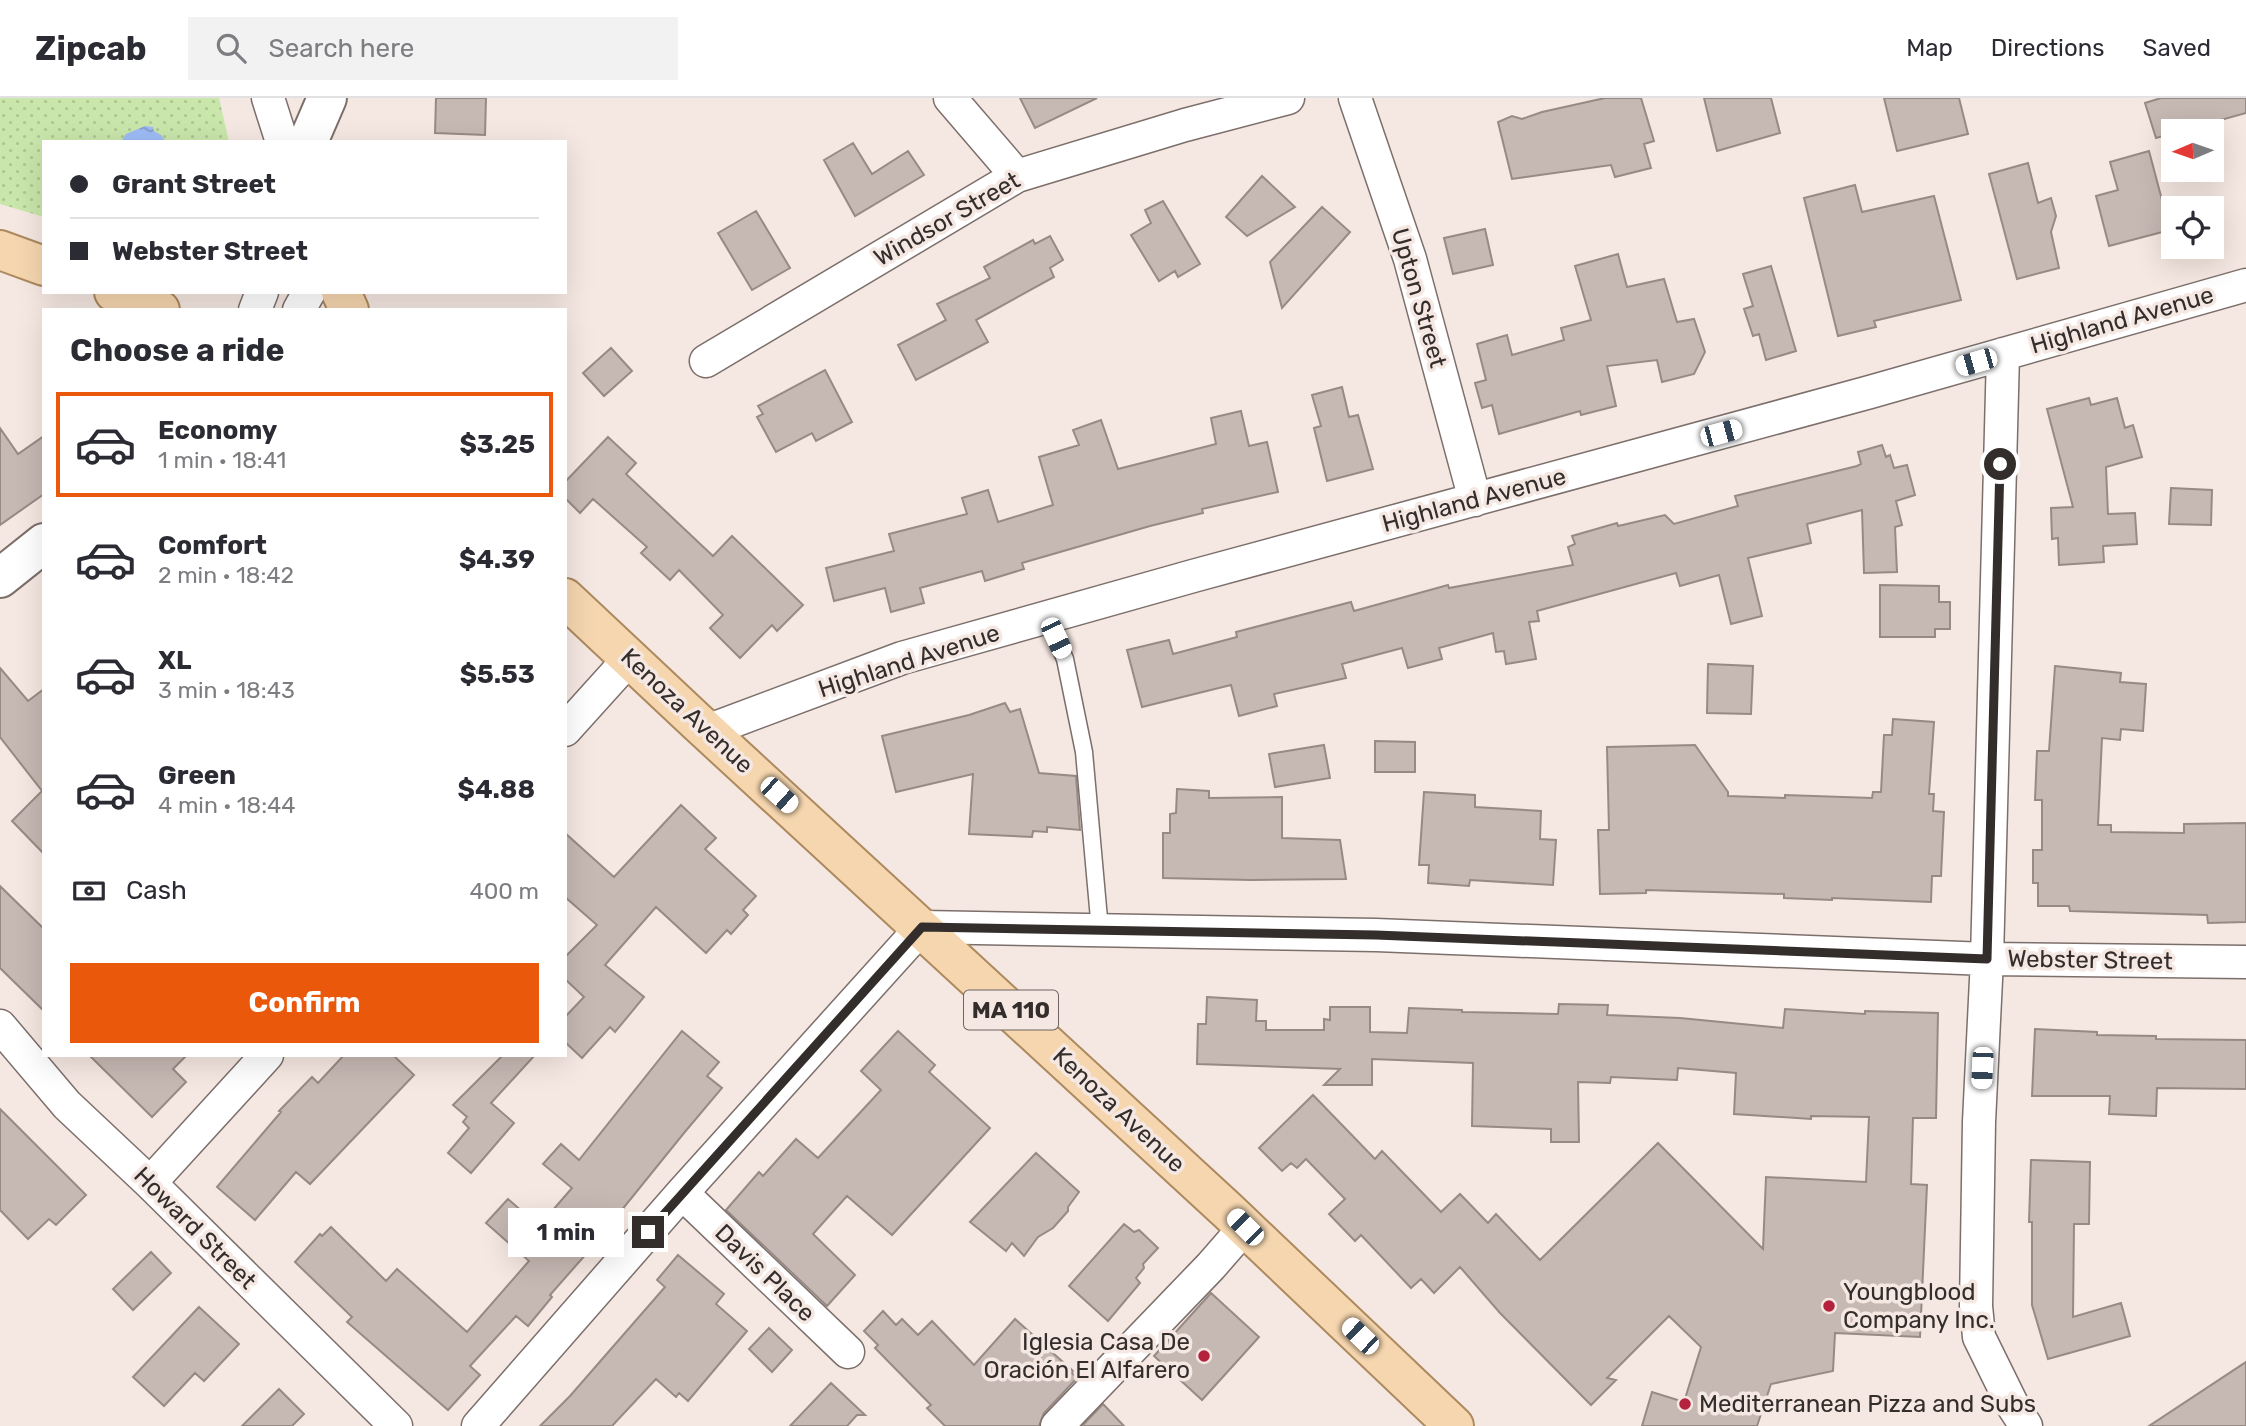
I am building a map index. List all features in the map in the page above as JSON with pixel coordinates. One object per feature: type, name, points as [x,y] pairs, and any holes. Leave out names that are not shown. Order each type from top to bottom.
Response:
[{"type":"main road","points":[[0,250],[42,265]]},
{"type":"main road","points":[[119,294],[155,308]]},
{"type":"main road","name":"Kenoza Avenue","points":[[567,599],[1245,1227],[1454,1426]]},
{"type":"street","points":[[268,98],[281,140]]},
{"type":"street","points":[[309,140],[327,98]]},
{"type":"street","points":[[950,98],[1017,176]]},
{"type":"street","name":"Windsor Street","points":[[706,362],[1017,176],[1185,125],[1288,98]]},
{"type":"street","name":"Upton Street","points":[[1354,98],[1410,259],[1475,499]]},
{"type":"street","name":"Highland Avenue","points":[[707,731],[902,658],[2246,285]]},
{"type":"street","points":[[2003,354],[1987,959],[1979,1122],[1976,1306],[1979,1337],[2012,1406],[2026,1426]]},
{"type":"street","points":[[0,578],[42,545]]},
{"type":"street","points":[[567,728],[630,659]]},
{"type":"street","points":[[478,1426],[922,927]]},
{"type":"street","name":"Webster Street","points":[[922,927],[1376,935],[1987,959],[2246,962]]},
{"type":"street","name":"Howard Street","points":[[0,1026],[67,1105],[150,1183],[396,1426]]},
{"type":"street","points":[[150,1183],[265,1057]]},
{"type":"street","name":"Davis Place","points":[[682,1194],[848,1352]]},
{"type":"street","points":[[1057,1426],[1245,1227]]},
{"type":"lane","points":[[1046,617],[1065,659],[1084,752],[1100,930]]},
{"type":"green space","points":[[0,98],[219,98],[229,140],[42,140],[42,216],[0,204]]},
{"type":"water","points":[[145,126],[153,127],[165,140],[122,140],[126,134]]},
{"type":"building","points":[[436,98],[486,98],[485,135],[435,133]]},
{"type":"building","points":[[1020,98],[1097,98],[1035,128]]},
{"type":"building","points":[[1605,98],[1641,98],[1654,141],[1644,144],[1651,168],[1615,177],[1611,165],[1512,179],[1498,122],[1512,116],[1522,119]]},
{"type":"building","points":[[1704,98],[1771,98],[1780,133],[1717,151]]},
{"type":"building","points":[[1884,98],[1959,98],[1968,134],[1897,151]]},
{"type":"building","points":[[2161,98],[2246,98],[2246,113],[2224,119],[2161,119],[2161,137],[2156,138],[2145,103]]},
{"type":"building","points":[[853,143],[872,174],[908,151],[924,175],[855,216],[824,160]]},
{"type":"building","points":[[2149,151],[2161,196],[2161,232],[2109,246],[2096,196],[2118,190],[2110,162]]},
{"type":"building","points":[[2028,163],[2038,203],[2051,198],[2056,216],[2051,232],[2059,268],[2017,279],[1989,174]]},
{"type":"building","points":[[1262,176],[1295,207],[1247,236],[1226,217]]},
{"type":"building","points":[[1855,185],[1862,212],[1934,196],[1961,300],[1874,321],[1876,327],[1838,336],[1804,198]]},
{"type":"building","points":[[1163,201],[1200,264],[1178,277],[1175,271],[1159,281],[1131,235],[1151,223],[1145,210]]},
{"type":"building","points":[[1322,207],[1350,232],[1282,308],[1270,262]]},
{"type":"building","points":[[756,211],[790,268],[752,290],[718,233]]},
{"type":"building","points":[[1485,229],[1493,265],[1453,274],[1444,238]]},
{"type":"building","points":[[1050,236],[1063,260],[1050,268],[1054,277],[976,320],[988,342],[916,380],[898,345],[946,320],[937,304],[990,278],[984,267],[1033,240],[1035,244]]},
{"type":"building","points":[[1618,254],[1627,287],[1664,279],[1677,322],[1694,319],[1705,352],[1694,374],[1662,382],[1657,360],[1607,366],[1616,406],[1581,415],[1580,411],[1499,434],[1492,405],[1482,408],[1475,383],[1486,380],[1477,344],[1507,335],[1512,355],[1564,340],[1561,328],[1591,320],[1575,266]]},
{"type":"building","points":[[1771,266],[1796,351],[1766,360],[1759,334],[1753,336],[1744,309],[1753,306],[1743,274]]},
{"type":"building","points":[[611,348],[632,371],[604,396],[583,373]]},
{"type":"building","points":[[825,370],[852,422],[816,441],[812,433],[776,452],[757,417],[763,414],[758,406]]},
{"type":"building","points":[[1342,387],[1349,417],[1358,415],[1373,469],[1327,481],[1314,428],[1321,426],[1312,395]]},
{"type":"building","points":[[2089,398],[2091,405],[2117,398],[2125,428],[2133,425],[2142,457],[2106,467],[2108,514],[2135,513],[2137,544],[2103,546],[2104,562],[2059,565],[2058,538],[2052,539],[2051,508],[2073,507],[2047,409]]},
{"type":"building","points":[[1241,411],[1249,446],[1267,442],[1278,492],[1202,509],[1203,513],[1022,563],[1024,569],[985,581],[982,571],[920,588],[924,603],[891,612],[885,588],[834,601],[826,568],[894,551],[889,534],[967,514],[962,498],[988,490],[998,522],[1053,505],[1039,457],[1079,445],[1073,430],[1101,420],[1118,469],[1216,444],[1211,418]]},
{"type":"building","points":[[0,428],[18,454],[42,437],[42,495],[0,525]]},
{"type":"building","points":[[608,437],[636,463],[626,474],[713,556],[732,536],[803,605],[777,631],[772,625],[740,658],[710,628],[723,615],[679,570],[670,580],[641,553],[647,547],[593,499],[580,513],[567,500],[567,480]]},
{"type":"building","points":[[1882,445],[1886,457],[1890,455],[1894,468],[1907,465],[1915,495],[1896,501],[1902,525],[1895,527],[1897,572],[1864,573],[1862,510],[1807,524],[1811,543],[1748,558],[1762,616],[1731,624],[1719,575],[1680,586],[1676,573],[1537,611],[1539,621],[1529,622],[1536,659],[1506,664],[1504,651],[1496,652],[1493,633],[1439,648],[1442,659],[1408,668],[1402,648],[1342,664],[1346,678],[1274,694],[1277,706],[1239,716],[1231,685],[1142,707],[1127,650],[1169,640],[1173,654],[1237,637],[1236,632],[1351,602],[1354,611],[1448,585],[1449,588],[1573,565],[1568,547],[1575,544],[1572,536],[1617,523],[1618,526],[1665,515],[1674,524],[1738,506],[1735,496],[1857,466],[1861,464],[1858,452]]},
{"type":"building","points":[[2171,488],[2212,490],[2211,525],[2169,524]]},
{"type":"building","points":[[1880,585],[1939,586],[1939,602],[1950,602],[1950,629],[1935,629],[1935,637],[1880,637]]},
{"type":"building","points":[[1708,664],[1753,666],[1751,714],[1707,713]]},
{"type":"building","points":[[2055,666],[2121,673],[2120,682],[2146,684],[2143,731],[2121,729],[2120,740],[2102,738],[2098,825],[2111,825],[2111,832],[2184,833],[2184,824],[2246,823],[2246,922],[2208,923],[2207,915],[2070,911],[2069,906],[2038,906],[2038,883],[2033,883],[2033,850],[2042,850],[2042,800],[2035,800],[2037,751],[2049,751]]},
{"type":"building","points":[[0,668],[28,701],[42,690],[42,791],[0,737]]},
{"type":"building","points":[[1005,703],[1010,712],[1020,709],[1039,773],[1076,776],[1080,830],[1047,827],[1047,832],[1033,831],[1032,837],[969,834],[973,774],[896,792],[882,736],[969,715]]},
{"type":"building","points":[[1893,719],[1934,722],[1929,794],[1934,794],[1933,811],[1944,812],[1941,876],[1932,876],[1931,902],[1784,898],[1784,894],[1646,890],[1646,893],[1600,894],[1598,830],[1609,830],[1607,747],[1695,745],[1728,792],[1728,796],[1872,798],[1873,792],[1881,792],[1884,735],[1892,735]]},
{"type":"building","points":[[1375,741],[1415,742],[1415,772],[1375,772]]},
{"type":"building","points":[[1324,745],[1330,778],[1275,787],[1269,754]]},
{"type":"building","points":[[1177,789],[1209,791],[1209,798],[1282,797],[1282,838],[1340,840],[1346,879],[1163,878],[1163,833],[1170,833],[1170,814],[1176,813]]},
{"type":"building","points":[[42,791],[42,852],[12,821]]},
{"type":"building","points":[[1424,792],[1475,795],[1475,807],[1541,811],[1540,839],[1556,840],[1553,885],[1470,880],[1469,886],[1428,883],[1429,865],[1419,865]]},
{"type":"building","points":[[681,805],[716,838],[705,849],[756,896],[743,910],[748,915],[731,934],[727,930],[706,953],[656,907],[605,965],[644,997],[615,1032],[610,1027],[582,1058],[567,1044],[567,1015],[584,997],[567,981],[567,955],[597,925],[567,899],[567,835],[614,877]]},
{"type":"building","points":[[0,886],[42,927],[42,1009],[0,968]]},
{"type":"building","points":[[1207,997],[1257,1000],[1256,1021],[1266,1021],[1266,1030],[1324,1030],[1324,1019],[1330,1020],[1330,1007],[1370,1007],[1370,1032],[1407,1033],[1409,1008],[1558,1014],[1559,1004],[1608,1005],[1607,1015],[1680,1018],[1783,1028],[1785,1009],[1865,1014],[1865,1011],[1938,1013],[1936,1118],[1913,1118],[1911,1184],[1927,1185],[1920,1337],[1835,1333],[1833,1371],[1771,1384],[1757,1426],[1642,1426],[1652,1392],[1684,1402],[1701,1347],[1669,1316],[1607,1378],[1616,1380],[1591,1405],[1500,1313],[1460,1267],[1434,1293],[1421,1279],[1411,1288],[1361,1235],[1355,1241],[1329,1214],[1345,1199],[1306,1159],[1297,1168],[1291,1163],[1282,1171],[1259,1148],[1313,1095],[1375,1159],[1382,1151],[1441,1212],[1460,1194],[1488,1223],[1496,1214],[1540,1260],[1658,1143],[1763,1249],[1766,1177],[1866,1182],[1869,1117],[1811,1116],[1811,1119],[1734,1114],[1736,1073],[1678,1068],[1677,1080],[1611,1077],[1610,1083],[1578,1082],[1579,1142],[1551,1142],[1551,1129],[1472,1126],[1473,1063],[1372,1059],[1372,1085],[1324,1085],[1340,1069],[1197,1064],[1198,1024],[1206,1024]]},
{"type":"building","points":[[2035,1029],[2097,1032],[2097,1035],[2156,1036],[2156,1039],[2246,1040],[2246,1089],[2157,1088],[2156,1116],[2109,1114],[2110,1096],[2032,1096]]},
{"type":"building","points":[[682,1031],[719,1062],[707,1076],[722,1088],[550,1295],[552,1297],[528,1326],[516,1316],[470,1366],[480,1375],[448,1410],[347,1322],[352,1317],[295,1262],[320,1234],[322,1236],[331,1227],[386,1281],[397,1269],[467,1332],[529,1261],[486,1223],[508,1199],[539,1226],[572,1188],[543,1164],[561,1144],[579,1160]]},
{"type":"building","points":[[898,1031],[935,1065],[929,1072],[990,1128],[892,1235],[847,1196],[813,1234],[855,1275],[827,1306],[726,1210],[759,1172],[763,1176],[796,1139],[818,1158],[881,1090],[861,1071]]},
{"type":"building","points":[[91,1057],[185,1057],[173,1069],[186,1082],[152,1117]]},
{"type":"building","points":[[342,1057],[395,1057],[414,1075],[310,1184],[296,1172],[255,1220],[217,1187],[281,1112],[279,1111],[312,1077],[318,1083]]},
{"type":"building","points":[[501,1057],[533,1057],[491,1103],[514,1123],[471,1173],[448,1153],[469,1128],[463,1122],[467,1117],[453,1105]]},
{"type":"building","points":[[0,1109],[86,1195],[56,1225],[49,1219],[28,1239],[0,1210]]},
{"type":"building","points":[[1036,1153],[1079,1192],[1068,1211],[1053,1228],[1038,1237],[1024,1256],[1012,1243],[1006,1251],[970,1222]]},
{"type":"building","points":[[2031,1160],[2090,1162],[2089,1224],[2074,1224],[2073,1317],[2121,1303],[2130,1336],[2048,1359],[2032,1305],[2032,1222],[2029,1222]]},
{"type":"building","points":[[1124,1224],[1134,1232],[1139,1230],[1158,1248],[1143,1264],[1144,1268],[1136,1278],[1140,1283],[1108,1321],[1069,1286]]},
{"type":"building","points":[[151,1252],[171,1273],[133,1310],[113,1289]]},
{"type":"building","points":[[678,1255],[724,1294],[716,1304],[747,1331],[688,1401],[679,1393],[676,1397],[656,1379],[612,1426],[540,1426],[570,1396],[665,1287],[657,1280]]},
{"type":"building","points":[[1211,1293],[1259,1337],[1202,1400],[1154,1356]]},
{"type":"building","points":[[199,1307],[239,1344],[204,1381],[195,1373],[164,1406],[133,1377]]},
{"type":"building","points":[[883,1311],[896,1325],[902,1319],[918,1335],[932,1321],[974,1365],[1015,1319],[1073,1371],[1077,1378],[1044,1413],[1039,1426],[945,1426],[927,1408],[931,1405],[875,1348],[878,1345],[864,1331]]},
{"type":"building","points":[[769,1328],[792,1350],[772,1372],[749,1349]]},
{"type":"building","points":[[2246,1362],[2246,1426],[2149,1426]]},
{"type":"building","points":[[831,1383],[865,1415],[857,1415],[847,1426],[790,1426]]},
{"type":"building","points":[[279,1389],[304,1414],[292,1426],[242,1426]]},
{"type":"building","points":[[1103,1404],[1124,1426],[1082,1426]]},
{"type":"place","name":"Youngblood Company Inc.","points":[[1829,1306]]},
{"type":"place","name":"Iglesia Casa De Oración El Alfarero","points":[[1204,1356]]},
{"type":"place","name":"Mediterranean Pizza and Subs","points":[[1685,1404]]},
{"type":"route","points":[[648,1232],[922,927],[1376,935],[1987,959],[2000,464]]}]
